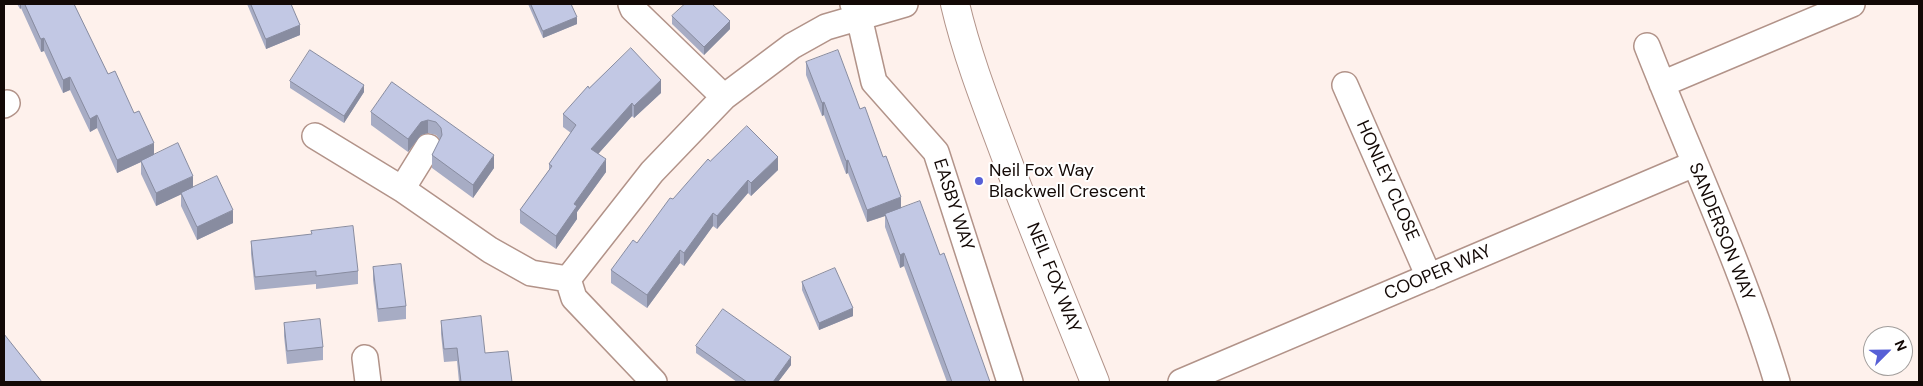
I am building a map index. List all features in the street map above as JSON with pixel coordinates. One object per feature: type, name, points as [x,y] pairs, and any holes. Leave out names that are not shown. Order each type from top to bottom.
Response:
[{"type":"main road","name":"NEIL FOX WAY","points":[[955,4],[962,35],[1030,223],[1095,382]]},
{"type":"street","points":[[631,4],[633,9],[724,97]]},
{"type":"street","points":[[568,279],[652,172],[724,97],[792,46],[856,10],[906,4]]},
{"type":"street","points":[[1662,84],[1852,4]]},
{"type":"street","name":"EASBY WAY","points":[[856,10],[874,82],[936,152],[1010,382]]},
{"type":"street","name":"SANDERSON WAY","points":[[1646,46],[1738,271],[1777,382]]},
{"type":"street","name":"HONLEY CLOSE","points":[[1345,85],[1429,277]]},
{"type":"street","points":[[315,136],[402,189],[490,250],[531,273],[568,279]]},
{"type":"street","points":[[402,189],[428,147]]},
{"type":"street","name":"COOPER WAY","points":[[1181,382],[1694,164]]},
{"type":"street","points":[[568,279],[574,298],[654,382]]},
{"type":"street","points":[[365,358],[368,382]]},
{"type":"building","points":[[25,4],[74,4],[108,74],[115,71],[134,113],[139,111],[154,143],[117,160],[97,115],[90,119],[70,77],[63,80],[44,38],[41,39]]},
{"type":"building","points":[[251,4],[291,4],[300,25],[266,39]]},
{"type":"building","points":[[531,4],[571,4],[577,17],[543,31]]},
{"type":"building","points":[[685,4],[712,4],[730,21],[704,47],[672,16]]},
{"type":"building","points":[[631,48],[661,80],[634,106],[632,103],[591,149],[606,159],[574,204],[577,206],[556,236],[520,210],[552,166],[549,164],[576,125],[563,114],[588,86],[589,88]]},
{"type":"building","points":[[310,50],[364,85],[344,116],[290,81]]},
{"type":"building","points":[[838,50],[860,109],[865,107],[883,157],[886,156],[901,197],[867,210],[806,62]]},
{"type":"building","points":[[392,82],[494,155],[473,185],[432,155],[442,135],[441,128],[436,122],[428,120],[421,122],[408,139],[371,112]]},
{"type":"building","points":[[747,126],[778,157],[751,183],[748,180],[717,216],[713,213],[684,253],[680,250],[647,295],[611,270],[633,240],[637,243],[670,198],[673,199],[708,159],[710,161]]},
{"type":"building","points":[[178,143],[193,176],[156,193],[141,161]]},
{"type":"building","points":[[217,176],[233,210],[197,227],[181,193]]},
{"type":"building","points":[[920,201],[940,255],[944,253],[990,382],[952,382],[904,253],[900,255],[885,214]]},
{"type":"building","points":[[353,226],[358,271],[316,276],[316,271],[255,277],[251,241],[312,234],[311,231]]},
{"type":"building","points":[[401,264],[406,306],[378,309],[373,267]]},
{"type":"building","points":[[835,268],[853,308],[819,323],[802,282]]},
{"type":"building","points":[[723,309],[791,357],[773,382],[747,382],[696,346]]},
{"type":"building","points":[[481,316],[485,353],[508,351],[512,382],[461,382],[457,348],[444,349],[441,321]]},
{"type":"building","points":[[320,319],[323,347],[287,351],[284,323]]},
{"type":"building","points":[[4,334],[42,382],[4,382]]},
{"type":"place","name":"Neil Fox Way Blackwell Crescent","points":[[979,181]]}]
